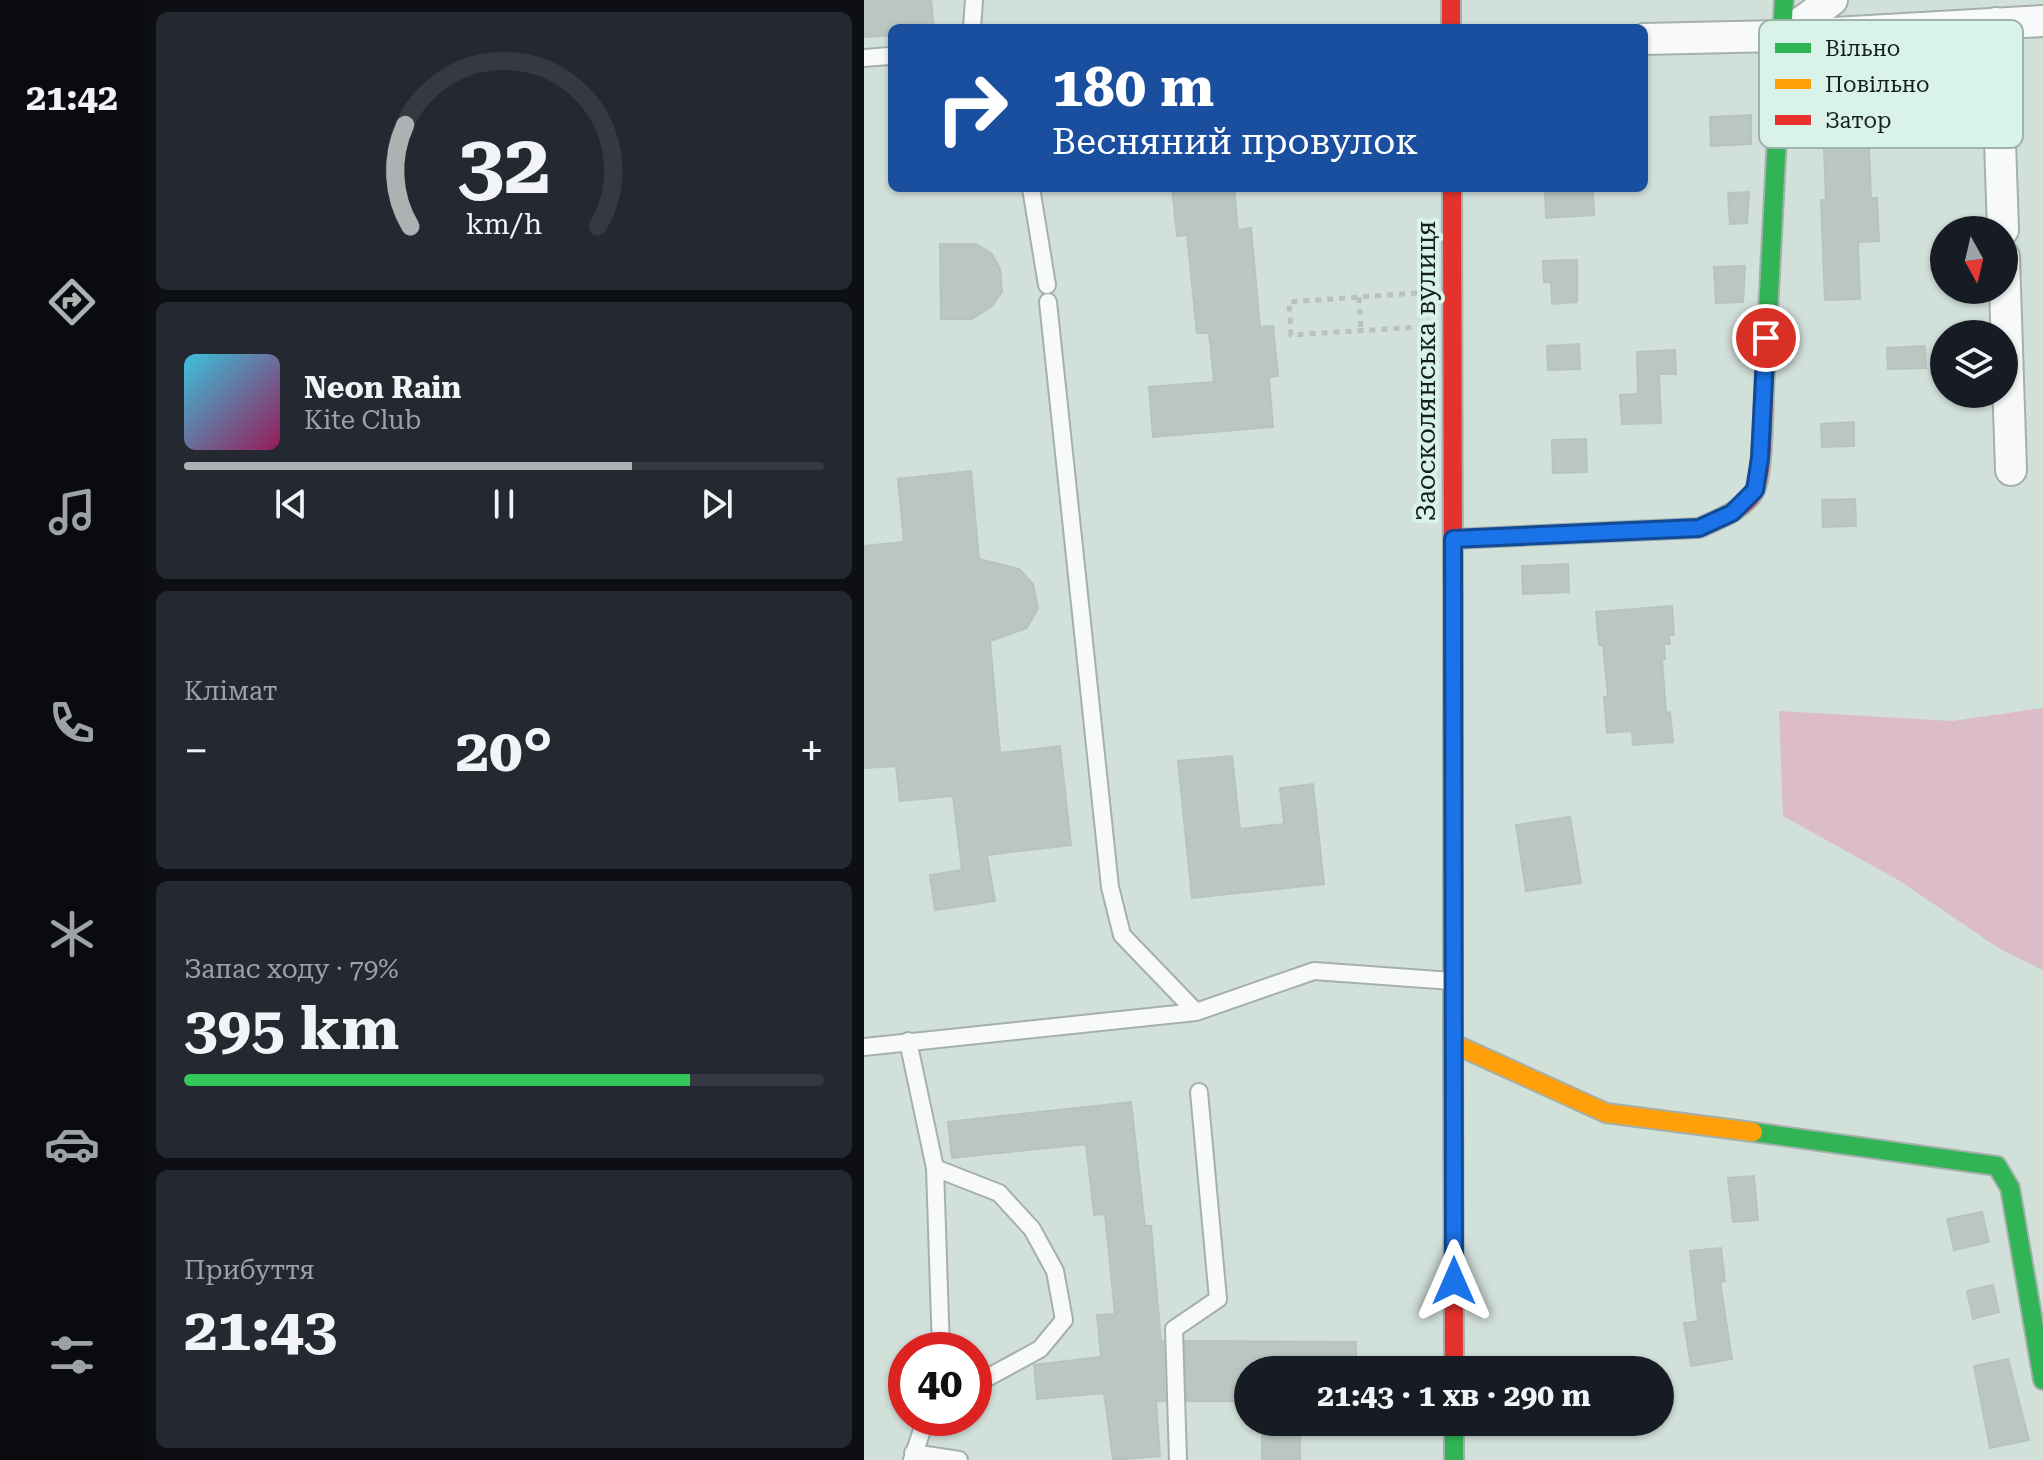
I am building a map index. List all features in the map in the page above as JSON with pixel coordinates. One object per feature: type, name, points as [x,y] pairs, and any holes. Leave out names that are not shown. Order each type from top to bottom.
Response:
[{"type":"street","points":[[1451,0],[1451,24]]},
{"type":"street","points":[[1783,20],[1784,0]]},
{"type":"street","points":[[1804,20],[1832,0]]},
{"type":"street","points":[[2023,22],[2043,21]]},
{"type":"street","points":[[1648,39],[1759,36]]},
{"type":"street","points":[[1453,539],[1699,528],[1732,513],[1755,490],[1760,458],[1776,148]]},
{"type":"street","points":[[2000,148],[2003,216]]},
{"type":"street","name":"Заосколянська вулиця","points":[[1452,192],[1454,1356]]},
{"type":"street","points":[[2006,304],[2011,470]]},
{"type":"street","points":[[1454,1044],[1606,1113],[1997,1166],[2010,1188],[2043,1380]]},
{"type":"street","points":[[1454,1436],[1454,1460]]},
{"type":"lane","points":[[972,24],[974,0]]},
{"type":"lane","points":[[864,58],[888,56]]},
{"type":"lane","points":[[1032,192],[1047,294],[1110,887],[1122,935],[1196,1012]]},
{"type":"lane","points":[[864,1047],[1196,1012],[1314,971],[1454,981]]},
{"type":"lane","points":[[908,1041],[935,1168],[940,1332]]},
{"type":"lane","points":[[1178,1460],[1174,1329],[1218,1299],[1199,1092]]},
{"type":"lane","points":[[935,1168],[999,1193],[1032,1229],[1055,1271],[1064,1320],[1040,1349],[992,1375]]},
{"type":"lane","points":[[919,1436],[912,1456],[959,1460]]},
{"type":"path","points":[[1452,291],[1289,302],[1291,335],[1452,326]]},
{"type":"path","points":[[1359,297],[1361,331]]},
{"type":"shaded area","points":[[2043,708],[2043,970],[2000,949],[1900,881],[1783,816],[1779,711],[1952,721]]},
{"type":"building","points":[[864,0],[931,0],[934,24],[888,24],[888,35],[864,37]]},
{"type":"building","points":[[1751,115],[1751,144],[1711,146],[1710,117]]},
{"type":"building","points":[[1824,148],[1869,148],[1871,198],[1877,198],[1879,241],[1858,242],[1860,299],[1825,300],[1821,200],[1826,200]]},
{"type":"building","points":[[1172,192],[1234,192],[1238,230],[1251,228],[1260,327],[1273,326],[1278,376],[1269,377],[1273,427],[1153,437],[1149,387],[1214,382],[1209,333],[1197,333],[1187,235],[1177,236]]},
{"type":"building","points":[[1545,192],[1593,192],[1594,215],[1546,218]]},
{"type":"building","points":[[1749,192],[1747,223],[1730,224],[1728,193]]},
{"type":"building","points":[[940,244],[976,244],[992,254],[1000,269],[1002,292],[992,306],[972,319],[941,319]]},
{"type":"building","points":[[1577,260],[1577,302],[1552,304],[1551,282],[1544,282],[1543,261]]},
{"type":"building","points":[[1745,266],[1743,302],[1716,303],[1714,267]]},
{"type":"building","points":[[1579,344],[1580,369],[1548,370],[1547,346]]},
{"type":"building","points":[[1925,346],[1926,368],[1888,369],[1887,348]]},
{"type":"building","points":[[1675,350],[1676,374],[1659,374],[1661,423],[1622,424],[1620,395],[1638,394],[1637,352]]},
{"type":"building","points":[[1854,422],[1854,446],[1822,447],[1821,424]]},
{"type":"building","points":[[1586,439],[1587,472],[1553,473],[1552,440]]},
{"type":"building","points":[[971,471],[979,559],[1019,569],[1033,584],[1038,608],[1027,628],[990,641],[1000,753],[1060,746],[1071,845],[987,855],[995,901],[935,910],[930,875],[962,870],[953,796],[900,801],[896,766],[864,768],[864,546],[904,542],[898,479]]},
{"type":"building","points":[[1855,499],[1856,526],[1823,527],[1822,500]]},
{"type":"building","points":[[1568,564],[1569,592],[1523,594],[1522,566]]},
{"type":"building","points":[[1672,606],[1674,635],[1669,635],[1670,644],[1664,644],[1665,659],[1662,659],[1666,713],[1670,712],[1673,742],[1633,745],[1632,731],[1607,733],[1604,697],[1608,697],[1596,612]]},
{"type":"building","points":[[1232,756],[1240,829],[1284,824],[1280,788],[1313,784],[1324,884],[1192,898],[1178,761]]},
{"type":"building","points":[[1570,817],[1581,883],[1526,891],[1516,825]]},
{"type":"building","points":[[1131,1102],[1145,1226],[1151,1226],[1163,1341],[1165,1401],[1156,1401],[1160,1456],[1113,1460],[1104,1393],[1037,1399],[1034,1365],[1101,1357],[1097,1315],[1115,1314],[1105,1214],[1094,1215],[1086,1144],[952,1158],[948,1122]]},
{"type":"building","points":[[1754,1176],[1758,1220],[1733,1222],[1728,1178]]},
{"type":"building","points":[[1982,1212],[1989,1242],[1954,1250],[1947,1219]]},
{"type":"building","points":[[1721,1248],[1725,1281],[1720,1282],[1732,1359],[1691,1366],[1684,1323],[1698,1321],[1690,1251]]},
{"type":"building","points":[[1993,1285],[1999,1312],[1973,1319],[1967,1291]]},
{"type":"building","points":[[1185,1341],[1356,1342],[1356,1356],[1234,1356],[1234,1401],[1187,1401]]},
{"type":"building","points":[[2008,1359],[2029,1440],[1990,1448],[1974,1366]]},
{"type":"building","points":[[1262,1436],[1300,1436],[1300,1460],[1262,1460]]},
{"type":"traffic: fast","points":[[1783,20],[1784,0]]},
{"type":"traffic: fast","points":[[1765,371],[1776,148]]},
{"type":"traffic: fast","points":[[1453,586],[1453,1035]]},
{"type":"traffic: fast","points":[[1753,1132],[1997,1166],[2010,1188],[2043,1380]]},
{"type":"traffic: fast","points":[[1454,1436],[1454,1460]]},
{"type":"traffic: slow","points":[[1454,1044],[1606,1113],[1753,1132]]},
{"type":"traffic: jam","points":[[1451,0],[1451,24]]},
{"type":"traffic: jam","points":[[1452,192],[1453,586]]},
{"type":"traffic: jam","points":[[1453,539],[1699,528],[1730,513],[1751,497],[1758,480],[1765,371]]},
{"type":"traffic: jam","points":[[1453,1035],[1454,1356]]},
{"type":"route","points":[[1454,1281],[1453,539],[1699,528],[1732,513],[1755,490],[1760,458],[1766,338]]}]
